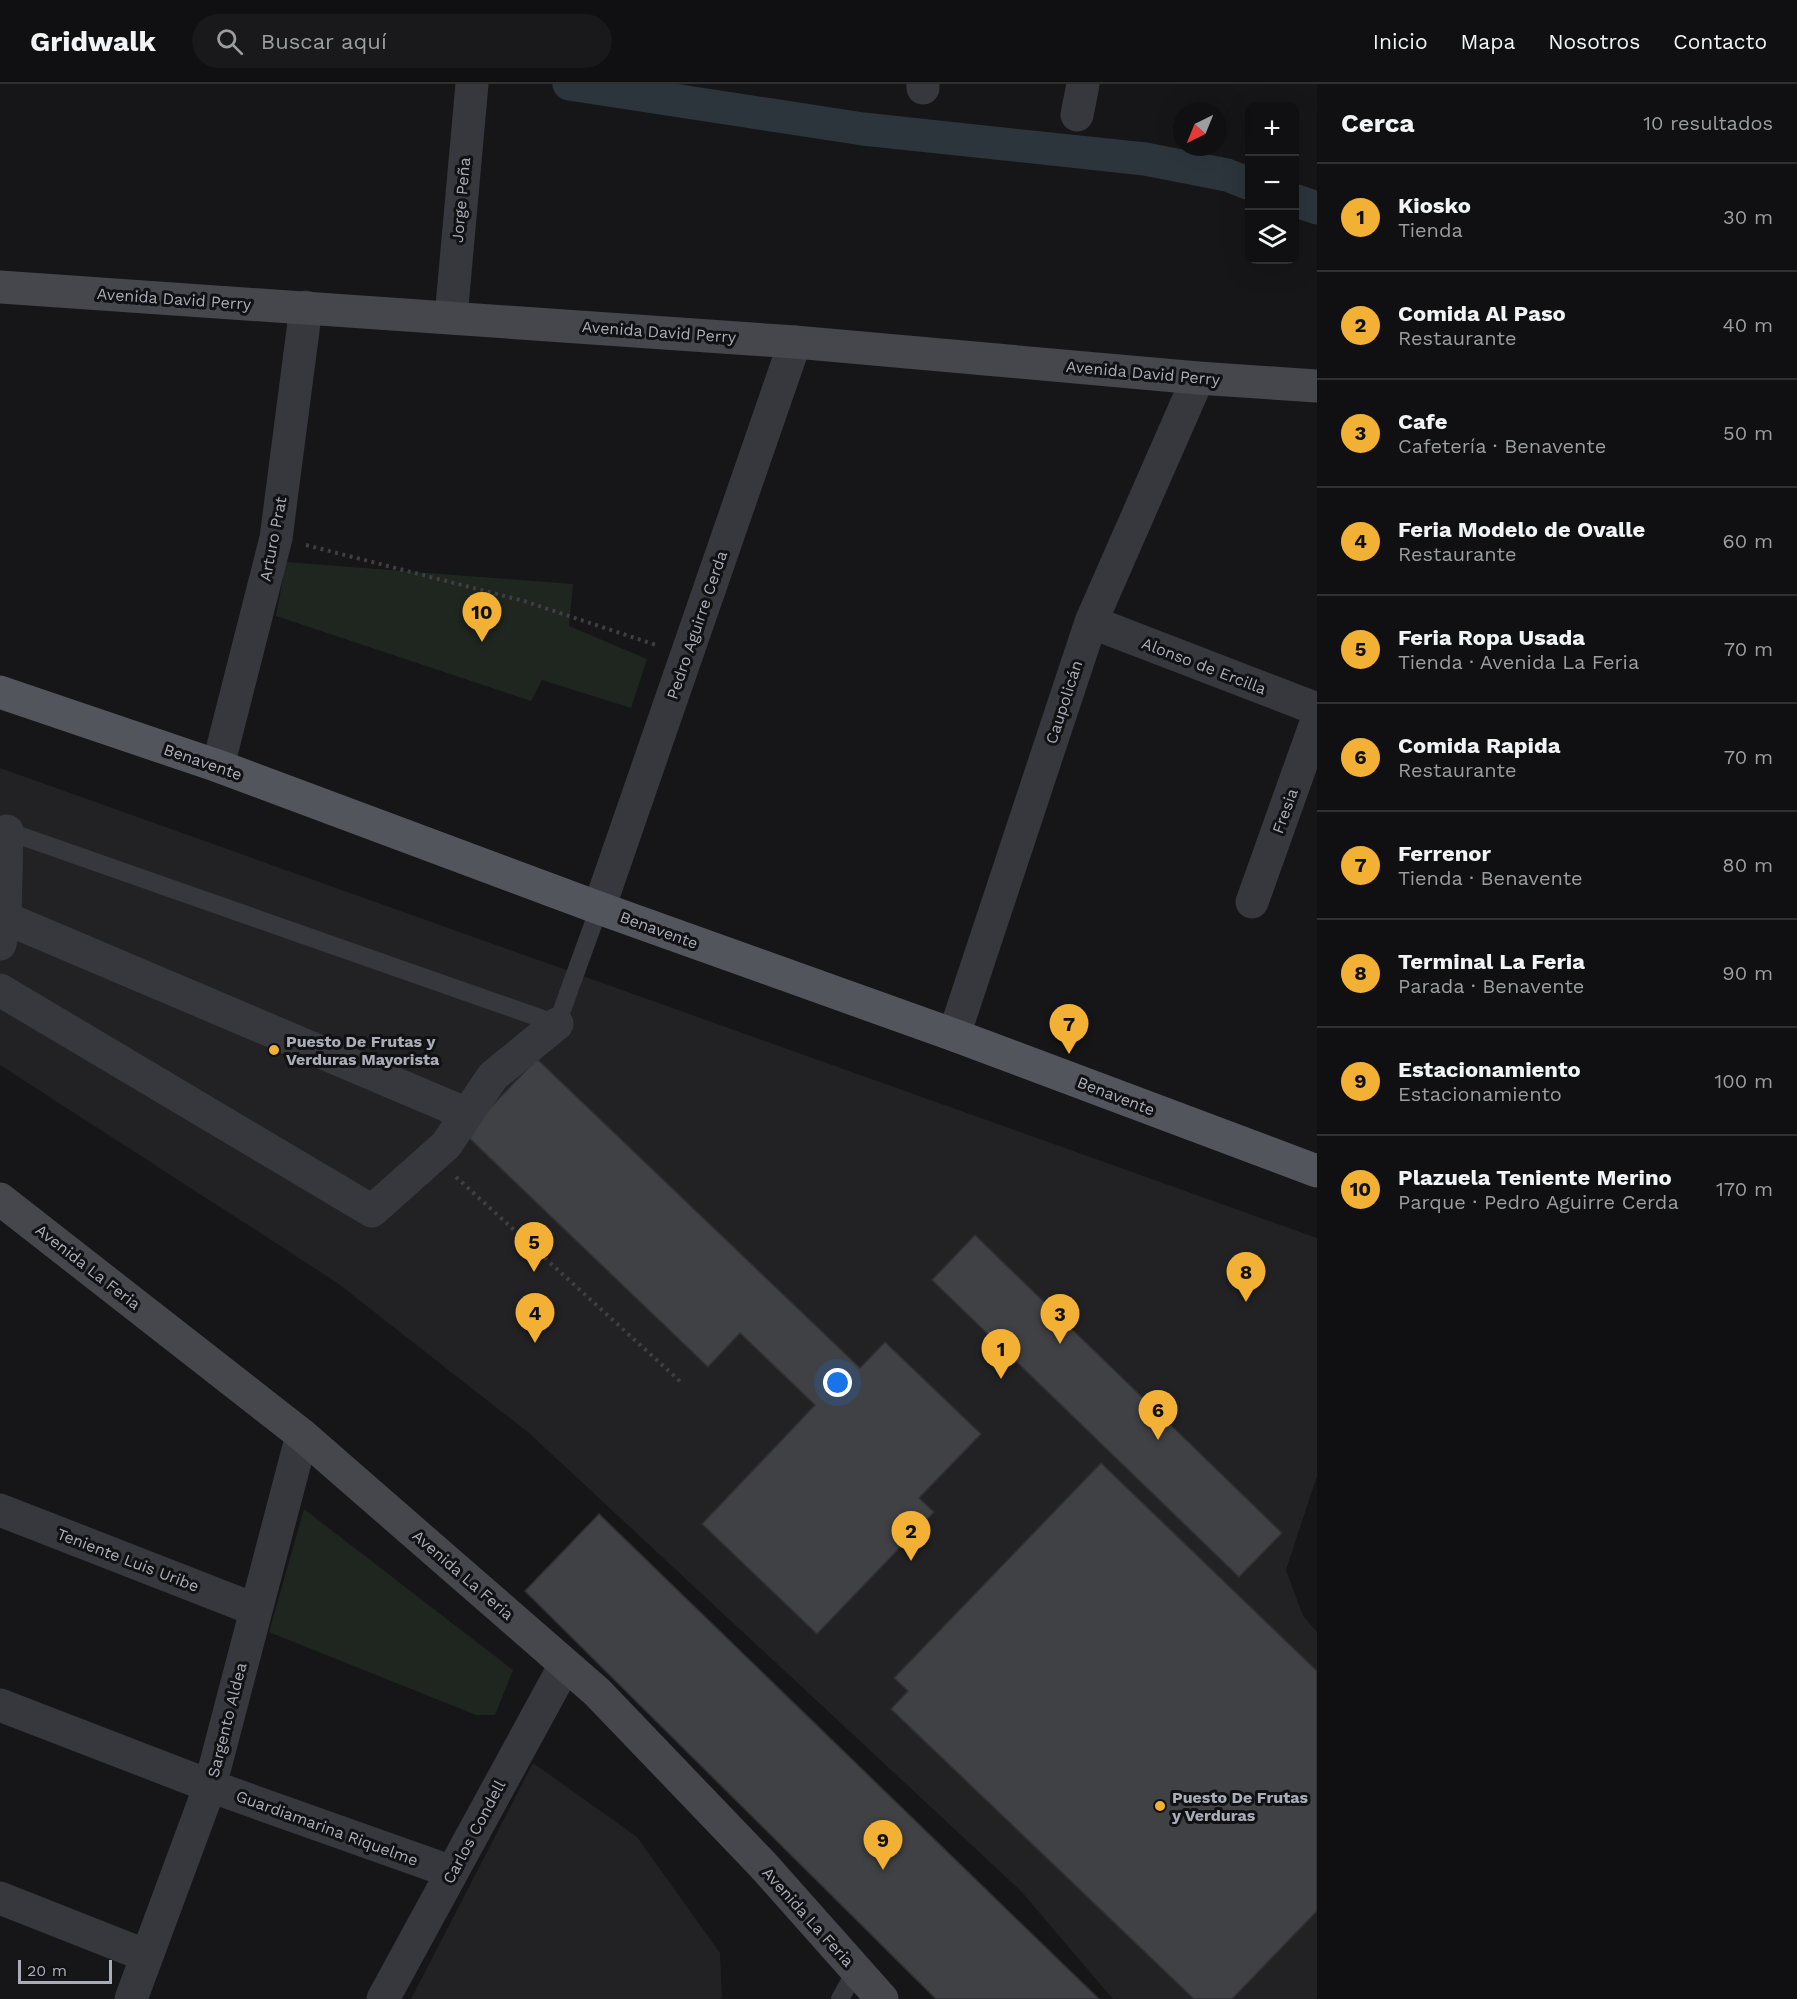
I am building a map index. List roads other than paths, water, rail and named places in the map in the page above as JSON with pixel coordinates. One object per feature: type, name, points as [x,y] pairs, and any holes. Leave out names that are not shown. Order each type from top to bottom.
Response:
[{"type":"main road","name":"Avenida David Perry","points":[[0,287],[795,342],[1317,387]]},
{"type":"main road","name":"Benavente","points":[[0,692],[218,766],[599,908],[954,1035],[1317,1172]]},
{"type":"main road","name":"Avenida La Feria","points":[[0,1198],[302,1435],[597,1692],[762,1864],[882,1999]]},
{"type":"street","name":"Jorge Peña","points":[[451,317],[472,84]]},
{"type":"street","name":"Arturo Prat","points":[[218,766],[276,538],[306,307]]},
{"type":"street","name":"Pedro Aguirre Cerda","points":[[599,908],[795,342]]},
{"type":"street","name":"Caupolicán","points":[[954,1035],[1091,622],[1198,378]]},
{"type":"street","name":"Alonso de Ercilla","points":[[1091,622],[1317,709]]},
{"type":"street","name":"Fresia","points":[[1252,902],[1317,720]]},
{"type":"street","points":[[7,831],[2,931],[467,1114]]},
{"type":"street","points":[[0,990],[372,1211],[446,1145],[493,1076],[557,1024]]},
{"type":"street","name":"Sargento Aldea","points":[[131,1999],[210,1786],[302,1435]]},
{"type":"street","name":"Teniente Luis Uribe","points":[[0,1510],[256,1610]]},
{"type":"street","name":"Carlos Condell","points":[[383,1999],[565,1665]]},
{"type":"street","name":"Guardiamarina Riquelme","points":[[0,1706],[210,1786],[452,1872]]},
{"type":"street","points":[[0,1898],[147,1956]]},
{"type":"lane","points":[[7,831],[557,1024],[599,908]]},
{"type":"lane","points":[[840,1999],[856,1970]]},
{"type":"waterway","points":[[569,84],[863,129],[1145,159],[1227,175],[1245,182]]},
{"type":"waterway","points":[[1299,202],[1317,208]]},
{"type":"place","name":"Plazuela Teniente Merino","points":[[482,642]]},
{"type":"place","name":"Puesto De Frutas y Verduras Mayorista","points":[[274,1050]]},
{"type":"place","name":"Ferrenor","points":[[1069,1054]]},
{"type":"place","name":"Feria Ropa Usada","points":[[534,1272]]},
{"type":"place","name":"Terminal La Feria","points":[[1246,1302]]},
{"type":"place","name":"Feria Modelo de Ovalle","points":[[535,1343]]},
{"type":"place","name":"Cafe","points":[[1060,1344]]},
{"type":"place","name":"Kiosko","points":[[1001,1379]]},
{"type":"place","name":"Comida Rapida","points":[[1158,1440]]},
{"type":"place","name":"Comida Al Paso","points":[[911,1561]]},
{"type":"place","name":"Puesto De Frutas y Verduras","points":[[1160,1806]]},
{"type":"place","name":"Estacionamiento","points":[[883,1870]]}]
